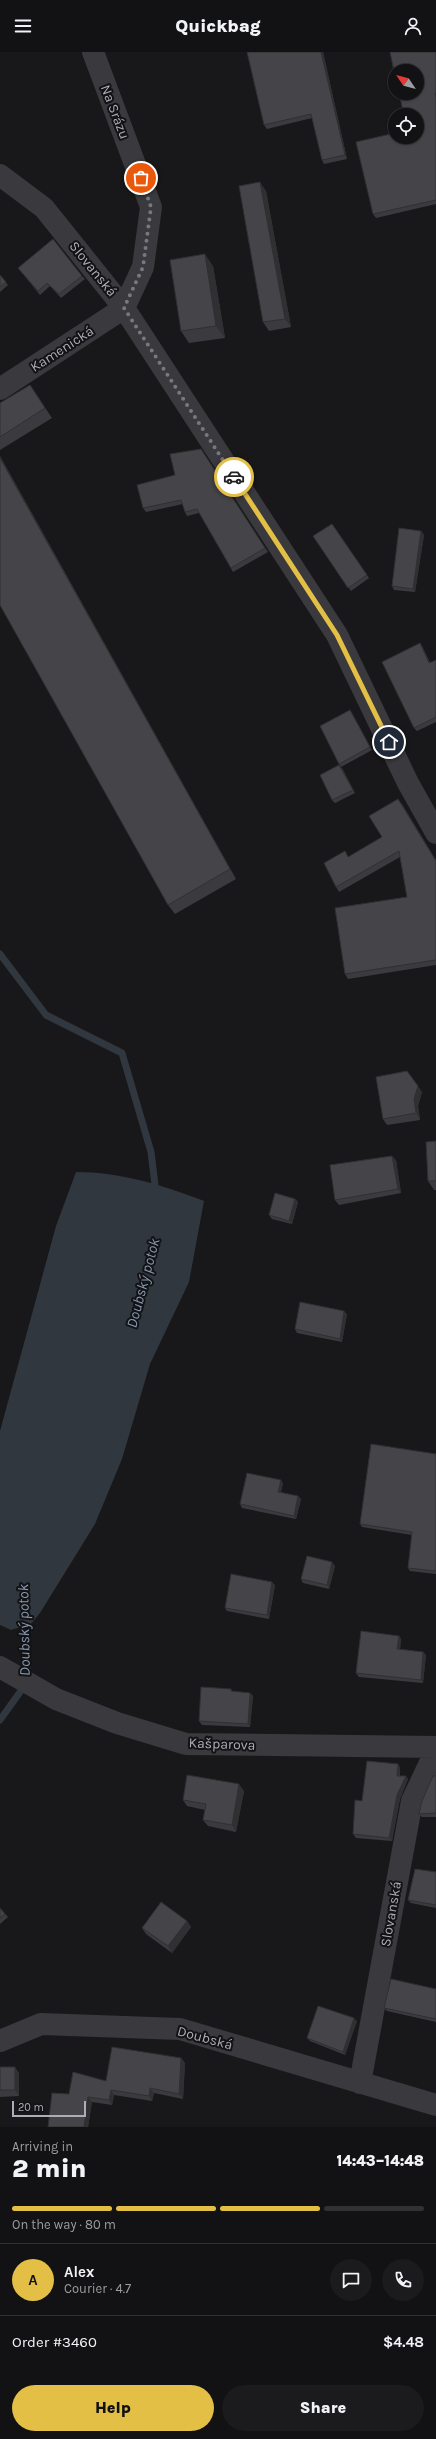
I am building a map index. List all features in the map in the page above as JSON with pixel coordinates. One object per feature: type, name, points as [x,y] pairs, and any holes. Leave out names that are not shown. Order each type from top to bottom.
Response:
[{"type":"street","name":"Na Srázu","points":[[93,52],[151,207],[143,267],[124,308]]},
{"type":"street","name":"Slovanská","points":[[0,175],[44,208],[124,308],[337,635],[408,783],[436,833]]},
{"type":"street","name":"Kamenická","points":[[0,389],[124,308]]},
{"type":"street","name":"Kašparova","points":[[7,1672],[56,1699],[117,1724],[186,1744],[436,1748]]},
{"type":"street","name":"Slovanská","points":[[360,2083],[412,1801],[436,1748]]},
{"type":"street","name":"Doubská","points":[[0,2040],[41,2024],[180,2029],[436,2105]]},
{"type":"water","points":[[76,1172],[109,1174],[141,1180],[204,1201],[189,1282],[150,1364],[122,1459],[95,1524],[40,1613],[31,1624],[11,1630],[0,1625],[0,1431],[56,1226]]},
{"type":"building","points":[[247,52],[321,52],[345,155],[322,160],[311,114],[264,125]]},
{"type":"building","points":[[390,52],[436,52],[436,200],[373,214],[356,142],[388,135],[388,144],[424,144],[424,108],[402,108],[401,100],[424,100],[424,64],[392,64]]},
{"type":"building","points":[[260,182],[285,319],[263,322],[239,186]]},
{"type":"building","points":[[53,239],[82,276],[59,294],[47,283],[38,291],[18,268]]},
{"type":"building","points":[[205,254],[216,326],[181,331],[170,260]]},
{"type":"building","points":[[0,275],[6,282],[0,287]]},
{"type":"building","points":[[30,385],[45,408],[0,437],[0,403]]},
{"type":"building","points":[[201,449],[265,548],[231,568],[197,509],[185,512],[181,500],[143,508],[137,485],[175,475],[170,454]]},
{"type":"building","points":[[0,458],[230,869],[168,905],[0,605]]},
{"type":"building","points":[[332,524],[367,575],[348,588],[313,536]]},
{"type":"building","points":[[399,528],[421,531],[413,589],[392,586]]},
{"type":"building","points":[[420,643],[429,663],[436,660],[436,717],[414,728],[382,662]]},
{"type":"building","points":[[350,710],[370,747],[339,764],[320,726]]},
{"type":"building","points":[[339,765],[353,790],[332,800],[320,775]]},
{"type":"building","points":[[398,799],[436,861],[436,960],[345,974],[335,908],[407,897],[399,851],[336,887],[324,863],[345,851],[348,857],[382,837],[369,816]]},
{"type":"building","points":[[407,1071],[418,1086],[414,1099],[416,1113],[383,1119],[376,1077]]},
{"type":"building","points":[[436,1141],[436,1181],[428,1181],[426,1142]]},
{"type":"building","points":[[392,1156],[398,1189],[335,1200],[330,1165]]},
{"type":"building","points":[[275,1193],[295,1199],[289,1221],[269,1215]]},
{"type":"building","points":[[300,1302],[344,1311],[340,1339],[295,1329]]},
{"type":"building","points":[[371,1444],[436,1454],[436,1571],[408,1568],[412,1532],[360,1524]]},
{"type":"building","points":[[247,1473],[281,1480],[278,1492],[298,1496],[294,1516],[240,1504]]},
{"type":"building","points":[[307,1556],[332,1562],[327,1585],[301,1579]]},
{"type":"building","points":[[231,1574],[272,1582],[267,1615],[225,1608]]},
{"type":"building","points":[[361,1631],[399,1636],[397,1649],[423,1652],[421,1680],[356,1673]]},
{"type":"building","points":[[201,1687],[231,1689],[231,1691],[250,1693],[248,1724],[199,1721]]},
{"type":"building","points":[[367,1761],[398,1764],[397,1776],[406,1776],[397,1795],[389,1838],[353,1834],[355,1800],[362,1801]]},
{"type":"building","points":[[187,1775],[239,1784],[232,1825],[203,1820],[206,1804],[183,1800]]},
{"type":"building","points":[[433,1776],[436,1776],[436,1813],[419,1814],[422,1801]]},
{"type":"building","points":[[415,1869],[436,1872],[436,1905],[408,1900]]},
{"type":"building","points":[[161,1902],[187,1921],[168,1946],[142,1928]]},
{"type":"building","points":[[0,1908],[5,1914],[0,1918]]},
{"type":"building","points":[[391,1979],[436,1989],[436,2019],[384,2008]]},
{"type":"building","points":[[318,2006],[354,2018],[343,2052],[307,2038]]},
{"type":"building","points":[[112,2047],[181,2058],[179,2094],[150,2088],[149,2096],[111,2090],[109,2100],[88,2097],[84,2127],[48,2127],[52,2093],[69,2094],[73,2072],[106,2081]]},
{"type":"building","points":[[0,2067],[15,2067],[15,2090],[0,2090]]},
{"type":"waterway","name":"Doubský potok","points":[[0,954],[46,1015],[122,1053],[151,1152],[156,1193]]},
{"type":"waterway","name":"Doubský potok","points":[[0,1720],[28,1681],[24,1617]]},
{"type":"way so far","points":[[141,178],[151,207],[143,267],[124,308],[234,477]]},
{"type":"route","points":[[234,477],[337,635],[389,742]]}]
